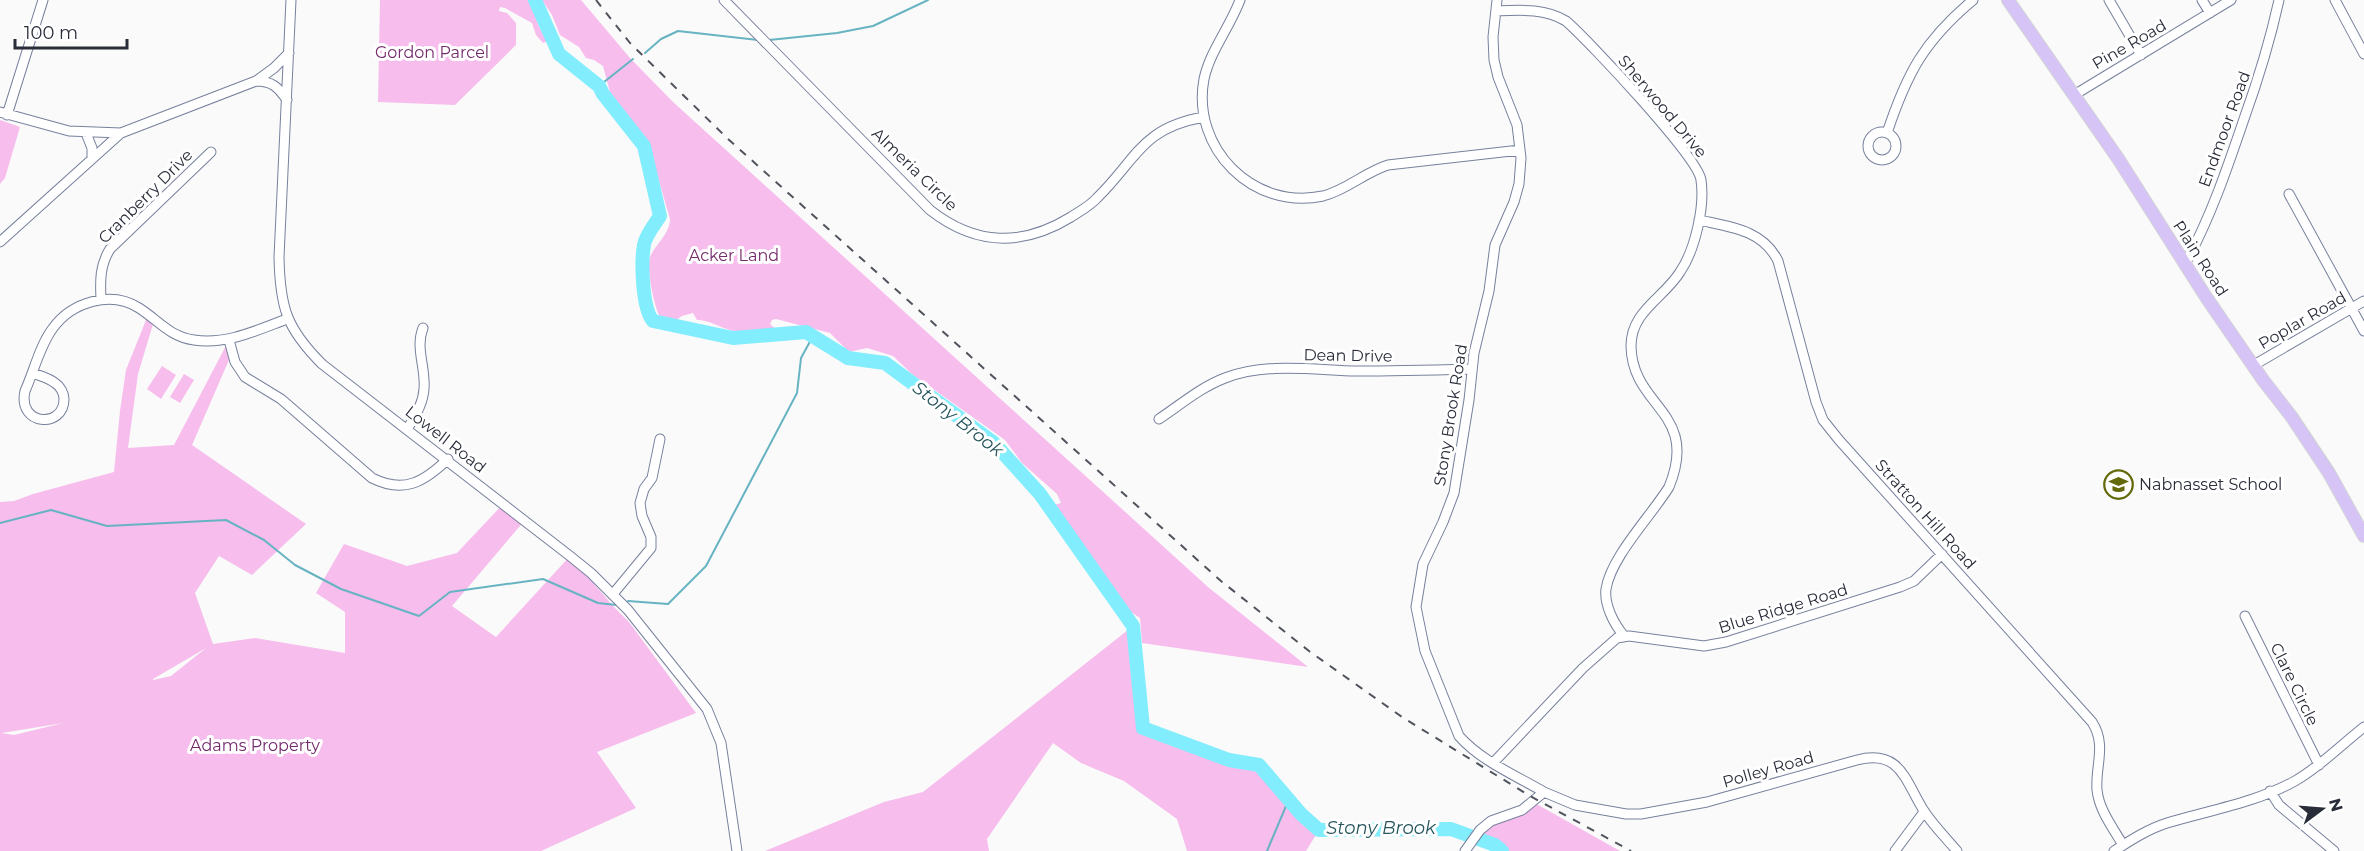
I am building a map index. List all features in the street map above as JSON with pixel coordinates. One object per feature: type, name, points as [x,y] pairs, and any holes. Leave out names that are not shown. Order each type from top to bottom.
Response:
[{"type":"main road","name":"Plain Road","points":[[2008,0],[2125,169],[2185,264],[2329,473],[2364,536]]},
{"type":"street","points":[[42,0],[3,113],[69,131],[121,133]]},
{"type":"street","name":"Lowell Road","points":[[291,0],[279,257],[282,298],[287,319],[301,342],[322,364],[448,459],[591,573],[628,610],[698,696],[714,724],[723,750],[737,851]]},
{"type":"street","name":"Almeria Circle","points":[[724,0],[930,210],[954,227],[982,237],[1014,238],[1059,224],[1096,200],[1130,158],[1152,136],[1171,125],[1204,117]]},
{"type":"street","points":[[1240,0],[1208,67],[1202,97],[1204,117],[1214,145],[1225,162],[1239,176],[1265,191],[1294,198],[1314,197],[1334,192],[1372,171],[1396,163],[1520,150]]},
{"type":"street","name":"Stony Brook Road","points":[[1497,0],[1493,37],[1494,60],[1498,77],[1517,125],[1520,150],[1519,184],[1514,202],[1495,245],[1490,285],[1472,369],[1454,493],[1423,564],[1416,607],[1425,651],[1459,736],[1493,763],[1544,792]]},
{"type":"street","points":[[1887,133],[1904,84],[1922,53],[1940,31],[1973,0]]},
{"type":"street","points":[[2109,0],[2141,55]]},
{"type":"street","points":[[2202,0],[2210,13]]},
{"type":"street","name":"Pine Road","points":[[2074,95],[2231,0]]},
{"type":"street","name":"Endmoor Road","points":[[2185,264],[2203,228],[2234,150],[2263,63],[2279,0]]},
{"type":"street","points":[[2335,0],[2364,54]]},
{"type":"street","name":"Sherwood Drive","points":[[1496,11],[1546,12],[1558,16],[1576,30],[1691,159],[1701,180],[1699,220],[1688,257],[1680,272],[1642,312],[1632,336],[1635,370],[1650,396],[1669,420],[1675,432],[1678,449],[1677,463],[1669,487],[1611,571],[1606,595],[1617,627],[1624,636]]},
{"type":"street","points":[[0,242],[121,133],[256,81],[289,53]]},
{"type":"street","points":[[256,81],[267,81],[276,85],[287,101]]},
{"type":"street","points":[[86,133],[92,148],[92,159]]},
{"type":"street","name":"Cranberry Drive","points":[[101,299],[101,270],[110,249],[211,152]]},
{"type":"street","points":[[2289,194],[2364,331]]},
{"type":"street","name":"Stratton Hill Road","points":[[1699,220],[1743,230],[1759,237],[1770,248],[1780,268],[1814,397],[1823,420],[2083,711],[2096,729],[2101,744],[2097,779],[2098,796],[2104,813],[2123,845]]},
{"type":"street","points":[[33,373],[55,383],[63,394],[63,407],[55,417],[37,419],[27,411],[24,405],[25,391],[48,336],[58,322],[82,306],[101,299],[131,303],[160,326],[181,337],[201,341],[229,340],[287,319]]},
{"type":"street","name":"Poplar Road","points":[[2254,365],[2364,301]]},
{"type":"street","points":[[408,428],[423,397],[424,382],[419,340],[423,328]]},
{"type":"street","points":[[229,340],[235,362],[245,377],[281,399],[372,478],[388,485],[415,483],[428,477],[448,459]]},
{"type":"street","name":"Dean Drive","points":[[1159,419],[1224,378],[1249,371],[1472,369]]},
{"type":"street","points":[[613,594],[651,548],[651,537],[640,507],[644,489],[652,478],[660,439]]},
{"type":"street","name":"Blue Ridge Road","points":[[1624,636],[1695,645],[1726,642],[1900,587],[1914,580],[1942,554]]},
{"type":"street","name":"Clare Circle","points":[[2245,616],[2319,765]]},
{"type":"street","points":[[1493,763],[1583,668],[1617,638],[1624,636]]},
{"type":"street","points":[[2114,851],[2167,823],[2236,805],[2294,781],[2319,765],[2364,727]]},
{"type":"street","name":"Polley Road","points":[[1544,792],[1575,805],[1626,814],[1641,814],[1707,802],[1857,760],[1876,757],[1899,768],[1924,812],[1957,851]]},
{"type":"street","points":[[2270,791],[2279,805],[2334,851]]},
{"type":"street","points":[[1467,849],[1480,830],[1499,817],[1522,810],[1544,792]]},
{"type":"street","points":[[1895,851],[1924,812]]},
{"type":"green space","name":"Gordon Parcel","points":[[380,0],[529,0],[540,29],[548,41],[543,43],[536,35],[532,23],[500,7],[499,11],[507,13],[516,23],[516,45],[455,105],[378,102]]},
{"type":"green space","name":"Acker Land","points":[[542,0],[581,0],[630,58],[673,102],[1208,587],[1308,667],[1142,643],[1140,618],[1128,610],[1086,548],[1057,513],[1054,505],[1061,503],[1057,494],[1022,463],[1005,440],[912,374],[893,356],[867,348],[849,352],[830,333],[776,319],[770,324],[778,331],[762,335],[726,329],[710,322],[697,320],[693,313],[675,321],[660,317],[651,287],[649,262],[668,229],[670,219],[648,143],[612,100],[603,66],[586,58],[579,47],[560,35],[552,15]]},
{"type":"green space","points":[[0,120],[20,127],[5,178],[0,184]]},
{"type":"green space","name":"Adams Property","points":[[148,315],[154,321],[138,374],[128,448],[174,445],[229,340],[232,353],[192,445],[306,524],[252,575],[219,556],[195,593],[213,644],[255,638],[345,653],[345,612],[316,593],[344,544],[407,566],[457,553],[504,503],[525,520],[452,606],[496,637],[570,556],[629,622],[696,713],[597,752],[636,808],[541,851],[0,851],[0,502],[14,501],[114,472],[126,370]],"holes":[[[206,648],[171,676],[153,680],[153,679]],[[63,723],[14,735],[1,733],[2,733]]]},
{"type":"green space","points":[[162,366],[176,375],[161,399],[147,389]]},
{"type":"green space","points":[[184,374],[194,380],[180,403],[170,397]]},
{"type":"green space","points":[[1133,626],[1143,728],[1229,760],[1259,765],[1319,830],[1306,851],[1187,851],[1177,819],[1124,781],[1081,763],[1053,743],[987,839],[989,851],[765,851],[884,802],[923,792]]},
{"type":"green space","points":[[1533,802],[1620,851],[1502,851],[1480,830]]},
{"type":"waterway","name":"Stony Brook","points":[[535,0],[559,54],[599,86],[644,146],[660,216],[646,238],[643,253],[645,296],[649,315],[653,321],[733,338],[806,332],[848,358],[885,363],[994,443],[1040,494],[1133,626],[1143,728],[1229,760],[1259,765],[1301,814],[1319,830],[1451,829],[1495,845],[1502,851]]},
{"type":"waterway","points":[[769,40],[837,33],[873,26],[928,0]]},
{"type":"waterway","points":[[645,53],[661,39],[678,31],[758,40]]},
{"type":"waterway","points":[[599,86],[633,59]]},
{"type":"waterway","points":[[628,601],[668,604],[706,566],[797,393],[801,358],[813,336]]},
{"type":"waterway","points":[[0,523],[51,510],[107,526],[226,520],[264,540],[295,565],[341,589],[419,616],[450,592],[543,579],[598,603],[617,605]]},
{"type":"waterway","points":[[1267,851],[1289,799]]},
{"type":"railway","points":[[596,0],[630,43],[728,139],[1221,581],[1309,651],[1402,717],[1530,796],[1631,851]]},
{"type":"place","name":"Nabnasset School","points":[[2118,484]]}]
